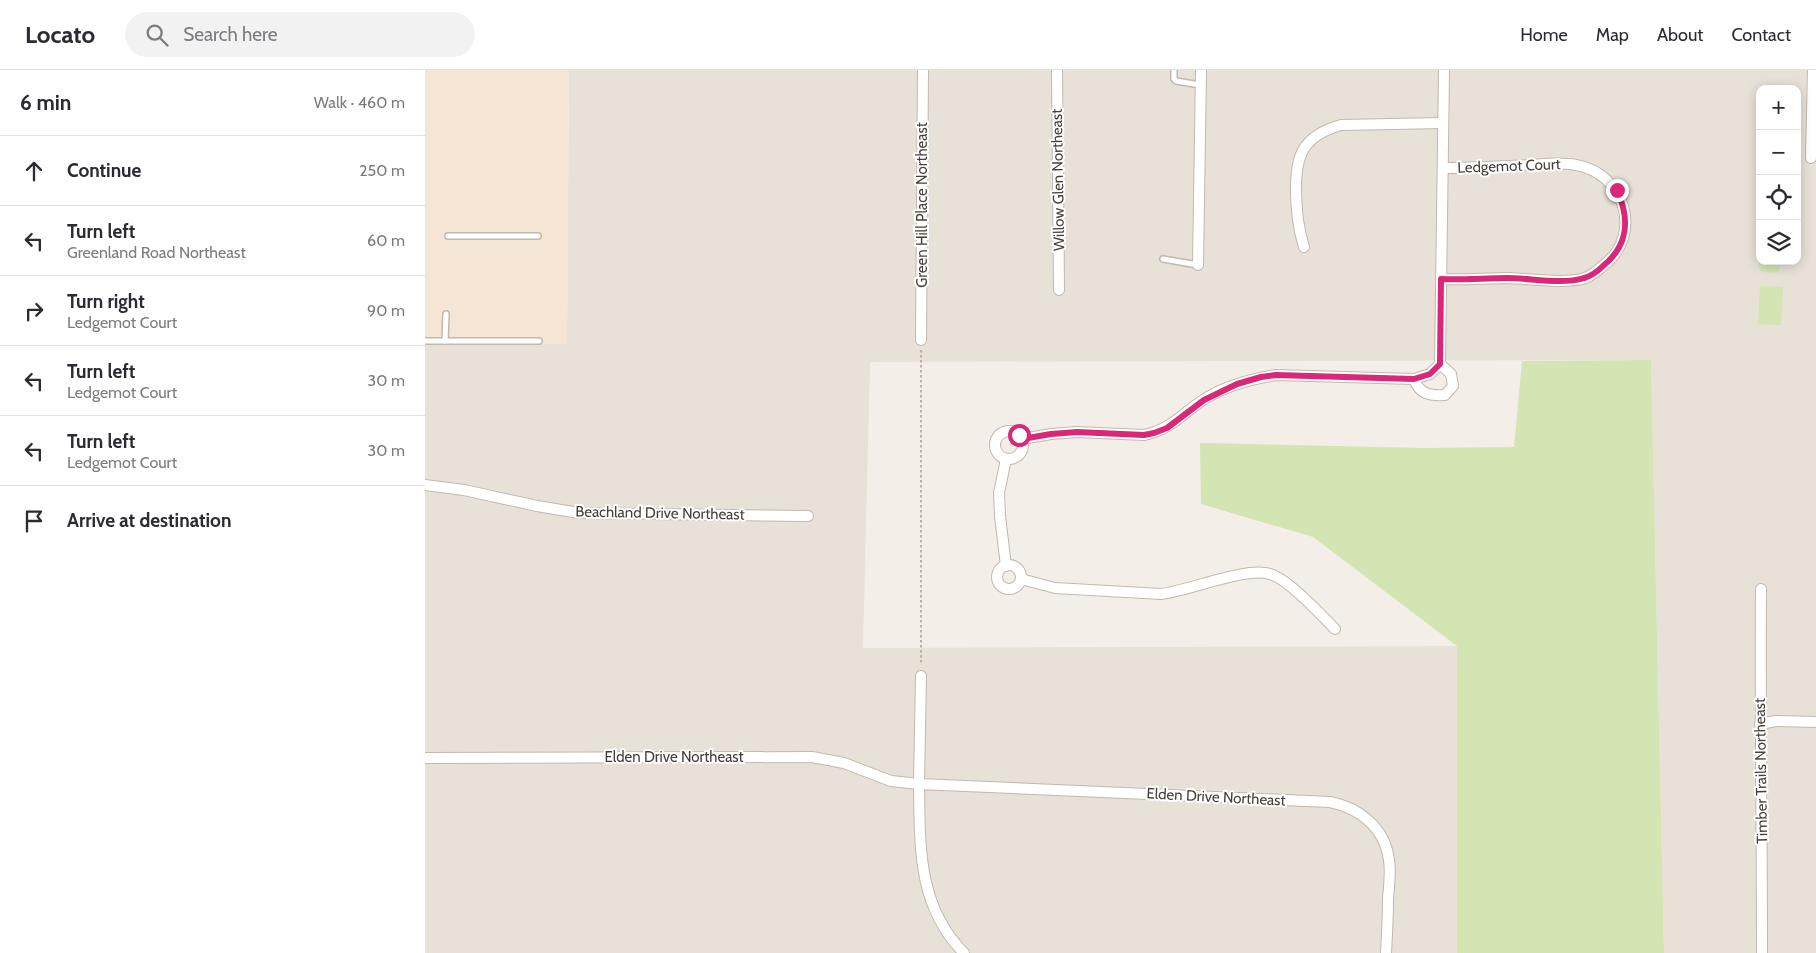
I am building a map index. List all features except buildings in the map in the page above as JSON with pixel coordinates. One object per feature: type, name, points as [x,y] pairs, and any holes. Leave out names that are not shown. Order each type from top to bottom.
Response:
[{"type":"street","name":"Green Hill Place Northeast","points":[[921,340],[923,70]]},
{"type":"street","name":"Willow Glen Northeast","points":[[1057,70],[1059,290]]},
{"type":"street","points":[[1198,265],[1201,70]]},
{"type":"street","points":[[1022,439],[1077,432],[1144,435],[1154,433],[1167,428],[1204,400],[1237,384],[1276,375],[1414,379],[1430,374],[1440,364],[1444,70]]},
{"type":"street","points":[[1811,158],[1813,70]]},
{"type":"street","points":[[1304,247],[1298,225],[1296,173],[1301,153],[1313,138],[1327,129],[1341,125],[1443,123]]},
{"type":"street","name":"Ledgemot Court","points":[[1441,279],[1507,278],[1568,280],[1584,278],[1594,274],[1618,252],[1624,240],[1625,227],[1624,212],[1617,190],[1597,174],[1575,164],[1443,168]]},
{"type":"street","points":[[1414,379],[1416,386],[1422,392],[1432,396],[1445,395],[1453,386],[1451,374],[1440,364]]},
{"type":"street","points":[[1004,432],[1014,432],[1022,439],[1023,444],[1020,454],[1011,459],[1006,459],[997,453],[995,449],[996,439],[1004,432]]},
{"type":"street","points":[[1006,459],[999,493],[1006,566]]},
{"type":"street","name":"Beachland Drive Northeast","points":[[425,485],[465,490],[537,506],[579,512],[808,516]]},
{"type":"street","points":[[1006,566],[1015,567],[1019,570],[1021,579],[1020,584],[1012,589],[1003,588],[998,580],[999,571],[1006,566]]},
{"type":"street","points":[[1021,579],[1055,588],[1161,594],[1248,573],[1267,573],[1280,578],[1335,628]]},
{"type":"street","name":"Timber Trails Northeast","points":[[1761,589],[1762,953]]},
{"type":"street","points":[[921,676],[919,784],[921,857],[928,893],[939,919],[949,936],[964,953]]},
{"type":"street","points":[[1760,724],[1776,721],[1816,722]]},
{"type":"street","name":"Elden Drive Northeast","points":[[425,758],[812,757],[844,763],[891,782],[1330,802],[1351,808],[1365,817],[1377,829],[1385,843],[1389,859],[1386,953]]},
{"type":"lane","points":[[1174,70],[1174,79],[1176,81],[1201,85]]},
{"type":"lane","points":[[448,236],[538,236]]},
{"type":"lane","points":[[1163,260],[1198,265]]},
{"type":"lane","points":[[445,341],[446,314]]},
{"type":"lane","points":[[425,341],[539,340]]},
{"type":"path","points":[[921,340],[921,676]]},
{"type":"shaded area","points":[[425,70],[569,70],[567,344],[425,343]]},
{"type":"shaded area","points":[[569,70],[1816,70],[1816,953],[1664,953],[1651,360],[870,362],[863,648],[1457,646],[1457,953],[425,953],[425,343],[567,344]]},
{"type":"green space","points":[[1759,265],[1780,265],[1779,271],[1774,273],[1761,271]]},
{"type":"green space","points":[[1760,286],[1783,287],[1781,325],[1758,324]]},
{"type":"green space","points":[[1651,360],[1664,953],[1457,953],[1457,646],[1313,537],[1201,504],[1200,443],[1424,448],[1514,447],[1522,361]]},
{"type":"route","points":[[1019,435],[1022,439],[1077,432],[1144,435],[1154,433],[1167,428],[1204,400],[1237,384],[1261,377],[1276,375],[1369,376],[1414,379],[1430,374],[1440,364],[1441,279],[1507,278],[1568,280],[1584,278],[1594,274],[1618,252],[1624,240],[1624,212],[1617,190]]}]
